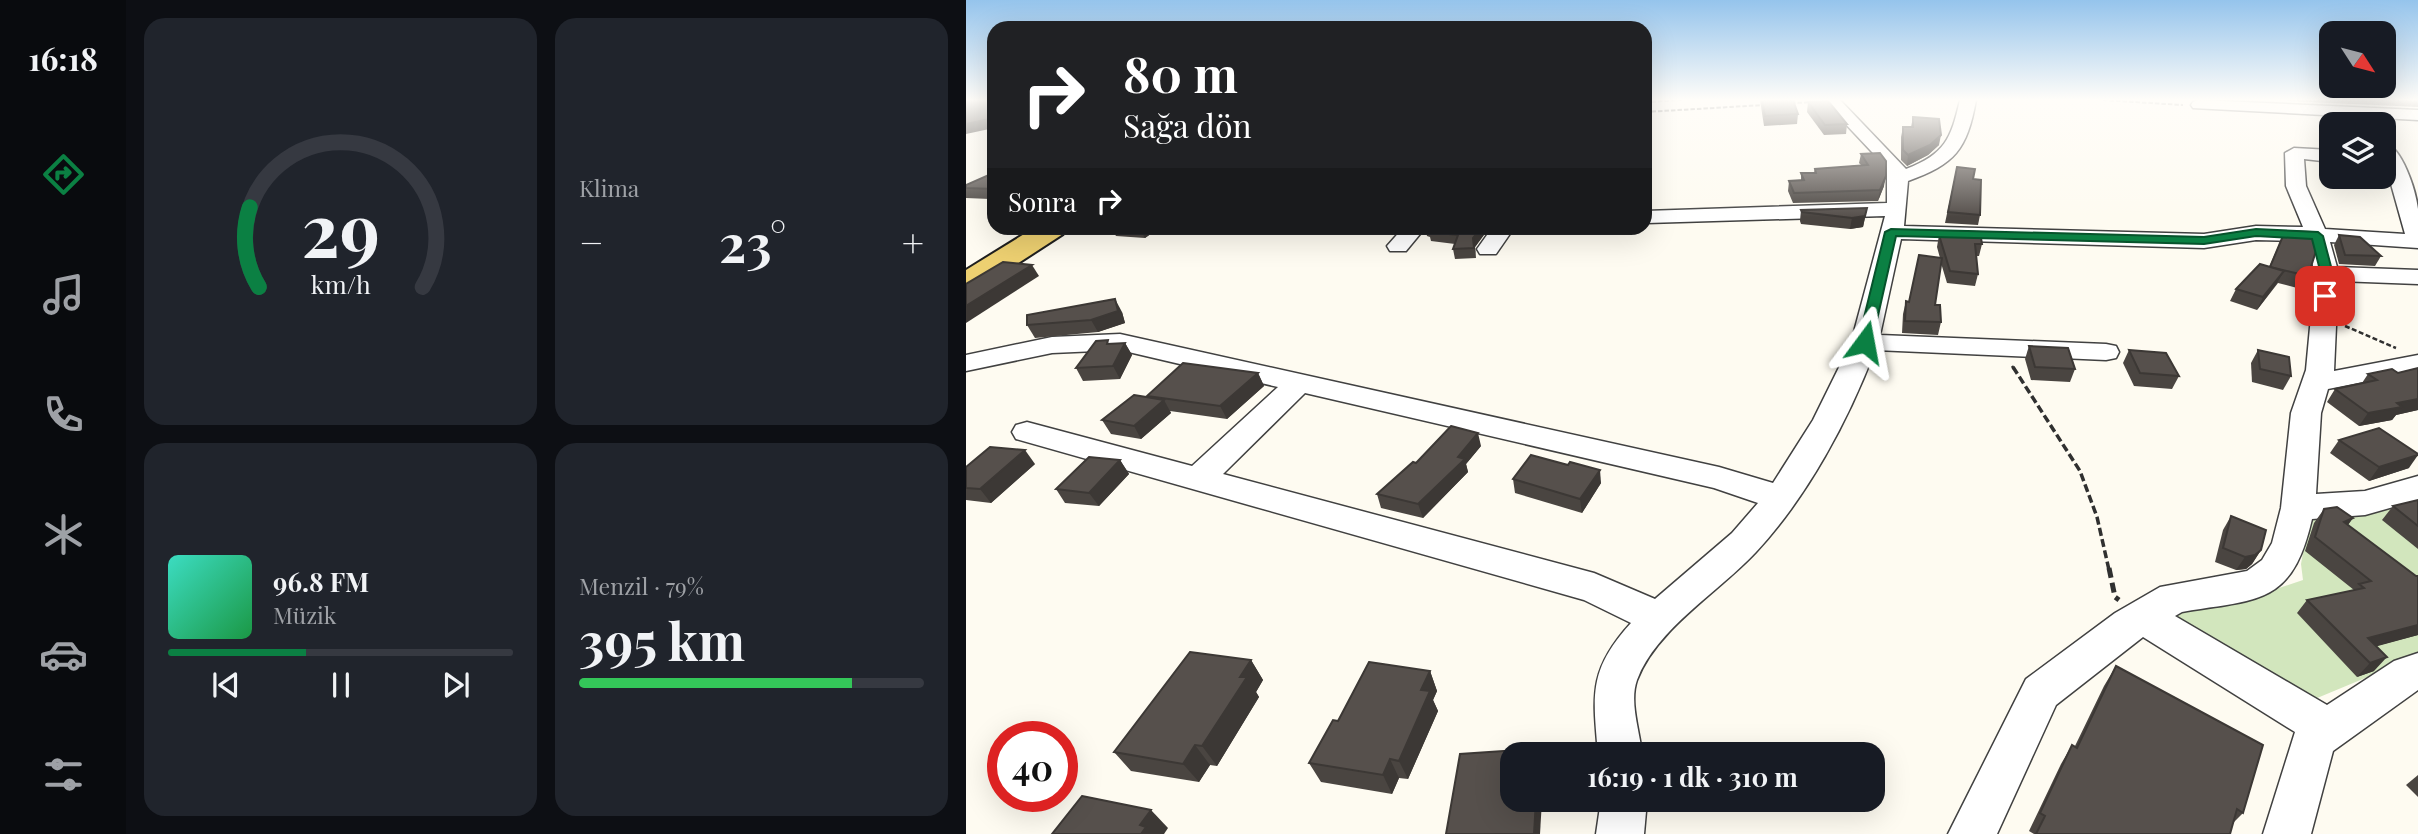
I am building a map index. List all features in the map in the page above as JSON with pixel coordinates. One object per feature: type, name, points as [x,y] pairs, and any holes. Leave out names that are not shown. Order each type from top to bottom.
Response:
[{"type":"main road","points":[[966,283],[1042,235]]},
{"type":"street","points":[[1619,742],[1614,684],[1630,653],[1659,618],[1745,541],[1780,498],[1839,399],[1865,342],[1893,221],[1899,178],[1896,167],[1865,139]]},
{"type":"street","points":[[1899,178],[1946,158],[1958,139]]},
{"type":"street","points":[[1972,834],[2041,692],[2173,598],[2256,584],[2275,570],[2289,544],[2298,508],[2306,413],[2320,370],[2327,274],[2318,236],[2296,186],[2294,153],[2319,155]]},
{"type":"street","points":[[1652,217],[1893,221],[2204,241],[2256,233],[2418,241],[2396,181]]},
{"type":"street","points":[[1398,246],[1407,235]]},
{"type":"street","points":[[1488,249],[1498,235]]},
{"type":"street","points":[[2327,274],[2418,277]]},
{"type":"street","points":[[966,363],[1052,345],[1120,342],[1719,478],[1780,498]]},
{"type":"street","points":[[1865,342],[2106,352]]},
{"type":"street","points":[[2316,383],[2412,358]]},
{"type":"street","points":[[1198,480],[1300,382]]},
{"type":"street","points":[[1027,432],[1594,589],[1659,618]]},
{"type":"street","points":[[2298,508],[2365,503],[2418,488]]},
{"type":"street","points":[[2143,617],[2328,729]]},
{"type":"street","points":[[2287,834],[2314,739],[2415,676]]},
{"type":"street","points":[[1620,834],[1623,812]]},
{"type":"path","points":[[2324,317],[2412,358]]},
{"type":"path","points":[[1998,347],[2058,433],[2082,474],[2098,524],[2115,597],[2143,617]]},
{"type":"green space","points":[[2418,497],[2418,656],[2310,701],[2175,620],[2175,607],[2264,593],[2303,580],[2301,564],[2310,514]]},
{"type":"building","points":[[1903,139],[1937,139],[1908,155],[1903,150]]},
{"type":"building","points":[[1880,153],[1886,161],[1886,176],[1880,190],[1794,193],[1789,181],[1804,180],[1801,173],[1816,173],[1815,169],[1868,165],[1861,154]]},
{"type":"building","points":[[1957,167],[1975,169],[1973,179],[1981,180],[1980,215],[1948,212]]},
{"type":"building","points":[[987,176],[987,189],[966,188],[966,185]]},
{"type":"building","points":[[1867,208],[1865,216],[1852,218],[1801,210]]},
{"type":"building","points":[[1944,231],[1980,232],[1982,244],[1975,244],[1978,274],[1950,271],[1939,235]]},
{"type":"building","points":[[2285,231],[2311,232],[2316,251],[2308,276],[2270,267]]},
{"type":"building","points":[[1458,235],[1475,235],[1474,248],[1453,249]]},
{"type":"building","points":[[2339,235],[2360,237],[2381,256],[2345,255]]},
{"type":"building","points":[[1919,255],[1942,258],[1935,305],[1940,305],[1941,322],[1905,321],[1906,301],[1909,302]]},
{"type":"building","points":[[1003,262],[1032,265],[966,306],[966,284]]},
{"type":"building","points":[[2260,264],[2284,271],[2263,297],[2236,289]]},
{"type":"building","points":[[1115,299],[1118,311],[1091,320],[1027,325],[1027,315]]},
{"type":"building","points":[[1108,340],[1107,344],[1125,343],[1113,366],[1076,368],[1096,341]]},
{"type":"building","points":[[2029,346],[2068,348],[2075,369],[2035,367]]},
{"type":"building","points":[[2129,350],[2166,353],[2179,376],[2140,373]]},
{"type":"building","points":[[2258,350],[2289,357],[2291,376],[2260,369]]},
{"type":"building","points":[[1183,363],[1258,373],[1220,406],[1147,396]]},
{"type":"building","points":[[2418,368],[2418,399],[2397,403],[2402,407],[2368,413],[2335,389],[2377,380],[2368,374],[2392,369],[2398,373]]},
{"type":"building","points":[[1134,395],[1164,400],[1134,426],[1102,420]]},
{"type":"building","points":[[1451,426],[1478,433],[1458,457],[1465,459],[1418,504],[1377,494],[1413,462],[1416,463]]},
{"type":"building","points":[[2379,428],[2418,455],[2379,467],[2339,440]]},
{"type":"building","points":[[990,447],[1025,450],[980,489],[966,488],[966,467]]},
{"type":"building","points":[[1531,455],[1600,470],[1580,499],[1513,479]]},
{"type":"building","points":[[1089,457],[1120,460],[1089,493],[1056,489]]},
{"type":"building","points":[[2418,500],[2418,526],[2393,506]]},
{"type":"building","points":[[2337,507],[2353,518],[2344,522],[2418,576],[2418,625],[2368,638],[2387,657],[2370,663],[2307,600],[2364,588],[2359,584],[2371,581],[2315,537],[2324,509]]},
{"type":"building","points":[[2231,516],[2266,530],[2261,550],[2255,555],[2245,557],[2223,548]]},
{"type":"building","points":[[1190,652],[1251,660],[1240,677],[1247,677],[1202,746],[1195,745],[1183,764],[1114,752]]},
{"type":"building","points":[[1369,662],[1430,671],[1421,690],[1430,691],[1399,761],[1390,759],[1383,775],[1309,763],[1333,720],[1338,721]]},
{"type":"building","points":[[2116,666],[2263,745],[2243,813],[2237,809],[2230,834],[2036,834],[2045,816],[2040,813],[2072,745],[2077,748]]},
{"type":"building","points":[[1500,751],[1500,812],[1535,812],[1534,834],[1446,834],[1460,754]]},
{"type":"building","points":[[1082,796],[1151,810],[1140,825],[1146,827],[1141,834],[1052,834],[1069,812],[1078,812],[1078,801]]},
{"type":"route","points":[[1865,342],[1891,232],[2204,241],[2256,233],[2318,236],[2327,274],[2325,296]]}]
